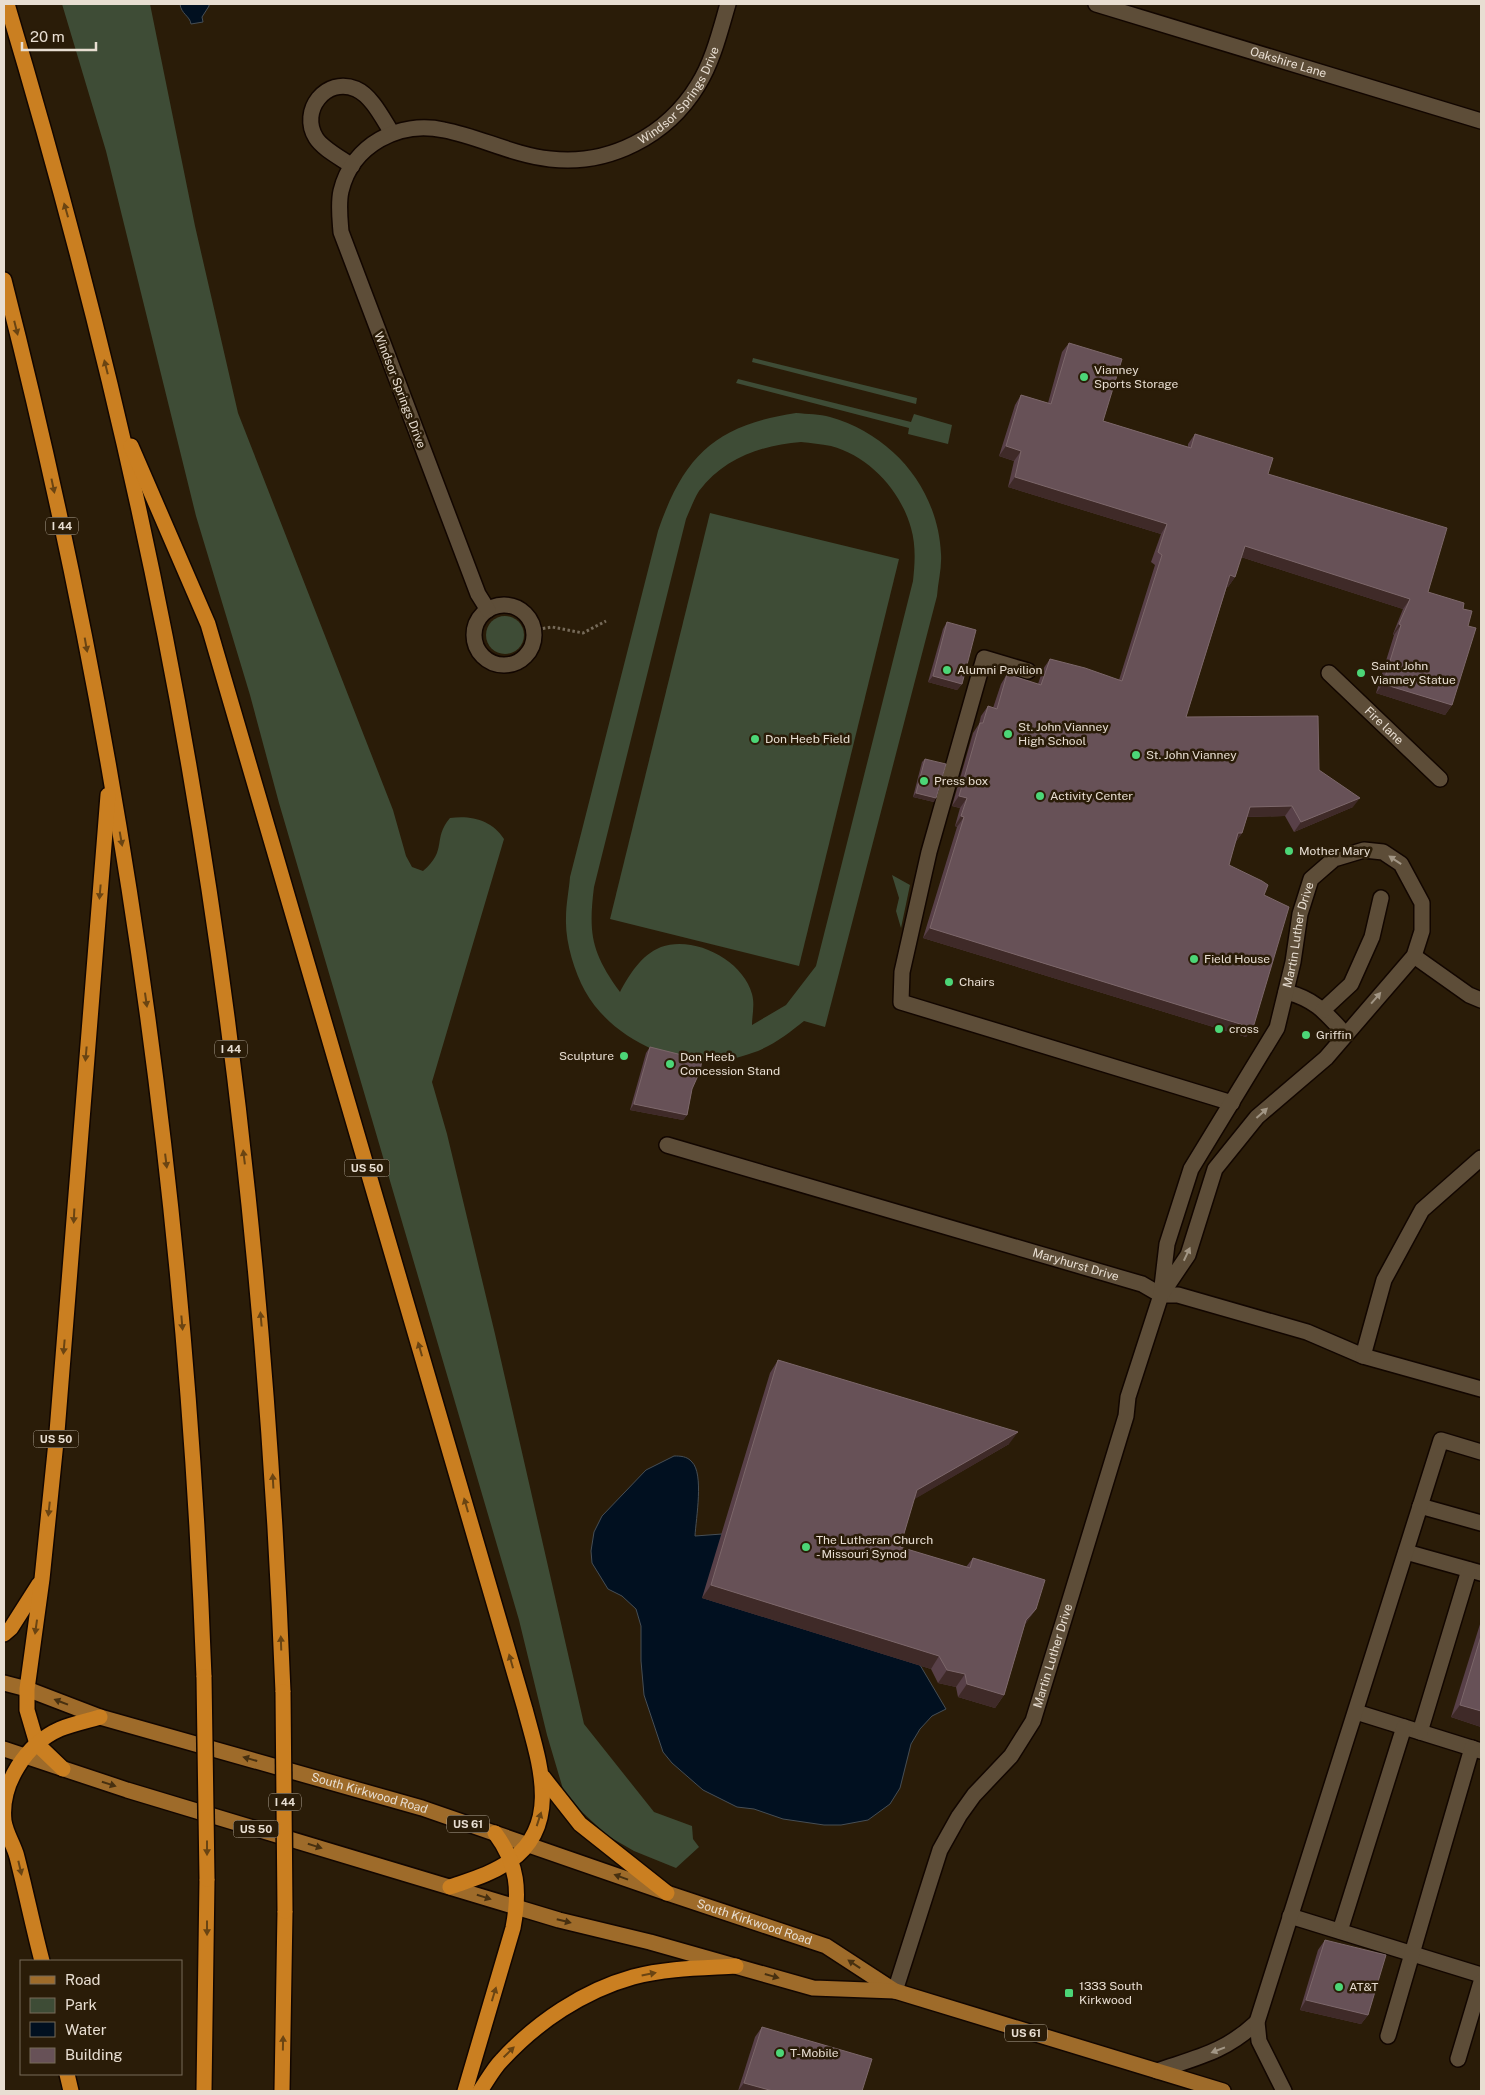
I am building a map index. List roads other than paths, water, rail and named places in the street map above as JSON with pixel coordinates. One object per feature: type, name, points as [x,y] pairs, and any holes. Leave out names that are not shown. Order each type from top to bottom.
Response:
[{"type":"highway","name":"I 44","points":[[7,4],[72,230],[118,414],[164,633],[189,765],[229,1035],[249,1200],[270,1436],[283,1692],[285,1911],[282,2091]]},
{"type":"highway","name":"I 44","points":[[4,280],[53,485],[81,618],[110,774],[136,930],[172,1210],[193,1462],[204,1677],[207,1879],[204,2091]]},
{"type":"highway","name":"US 50","points":[[118,414],[208,624],[517,1680],[543,1778],[541,1818],[528,1844],[511,1861],[492,1872],[450,1887]]},
{"type":"highway","name":"US 50","points":[[4,1634],[11,1628],[42,1579],[69,1292],[77,1161],[110,774]]},
{"type":"highway","points":[[42,1579],[27,1689],[27,1710],[37,1744],[63,1769]]},
{"type":"highway","points":[[42,1960],[16,1854],[4,1821],[5,1796],[11,1778],[24,1756],[37,1744],[59,1730],[100,1717]]},
{"type":"highway","points":[[543,1778],[580,1824],[667,1893]]},
{"type":"highway","points":[[465,2091],[514,1928],[517,1907],[518,1885],[511,1861],[495,1833]]},
{"type":"highway","points":[[480,2091],[500,2061],[533,2030],[568,2005],[604,1987],[634,1977],[673,1970],[736,1966]]},
{"type":"highway","points":[[67,2075],[71,2091]]},
{"type":"main road","name":"South Kirkwood Road","points":[[4,1683],[27,1689],[100,1717],[422,1808],[826,1946],[895,1991]]},
{"type":"main road","name":"South Kirkwood Road","points":[[4,1749],[63,1769],[517,1907],[813,1988],[895,1991],[1223,2091]]},
{"type":"street","name":"Windsor Springs Drive","points":[[488,610],[478,594],[341,232],[340,193],[345,178],[368,146],[392,133],[422,127],[443,130],[531,156],[551,159],[592,158],[615,153],[654,133],[684,105],[707,66],[728,4]]},
{"type":"street","name":"Oakshire Lane","points":[[1096,4],[1481,120]]},
{"type":"street","points":[[352,166],[325,147],[312,130],[310,119],[312,108],[326,91],[346,86],[356,89],[365,95],[392,133]]},
{"type":"street","points":[[499,606],[519,609],[527,616],[533,630],[532,645],[520,661],[500,665],[491,663],[478,650],[474,641],[477,622],[488,610],[499,606]]},
{"type":"street","points":[[1028,671],[984,658],[929,852],[902,972],[901,1002],[1232,1103]]},
{"type":"street","name":"Fire lane","points":[[1329,673],[1440,779]]},
{"type":"street","name":"Martin Luther Drive","points":[[895,1991],[940,1850],[964,1809],[1011,1756],[1033,1721],[1126,1416],[1128,1397],[1161,1294],[1167,1244],[1191,1169],[1276,1028],[1286,992],[1300,914],[1311,880],[1334,858],[1364,850],[1383,852],[1401,864],[1422,903],[1422,930],[1414,956],[1326,1058],[1257,1117],[1215,1169],[1188,1254],[1161,1294]]},
{"type":"street","points":[[1323,1010],[1351,984],[1372,937],[1382,898]]},
{"type":"street","points":[[1414,956],[1469,995],[1481,1000]]},
{"type":"street","points":[[1286,992],[1305,997],[1323,1010],[1345,1034]]},
{"type":"street","name":"Maryhurst Drive","points":[[667,1145],[1134,1281],[1161,1294],[1178,1295],[1307,1332],[1363,1356],[1481,1389]]},
{"type":"street","points":[[1363,1356],[1384,1280],[1422,1210],[1481,1158]]},
{"type":"street","points":[[1284,2091],[1260,2041],[1257,2022],[1441,1440],[1481,1452]]},
{"type":"street","points":[[1420,1506],[1481,1523]]},
{"type":"street","points":[[1406,1552],[1475,1571],[1420,1732]]},
{"type":"street","points":[[1356,1712],[1477,1749],[1388,2036]]},
{"type":"street","points":[[1340,1931],[1404,1727]]},
{"type":"street","points":[[1290,1916],[1481,1975]]},
{"type":"street","points":[[1458,2059],[1481,1982]]},
{"type":"street","points":[[1157,2071],[1224,2048],[1243,2035],[1257,2022]]},
{"type":"water","points":[[180,4],[209,4],[202,17],[203,22],[191,24]]},
{"type":"water","points":[[674,1456],[688,1459],[696,1468],[698,1476],[698,1508],[695,1536],[722,1534],[920,1665],[946,1709],[932,1716],[920,1729],[911,1744],[900,1788],[890,1804],[868,1820],[841,1825],[824,1825],[783,1819],[754,1809],[737,1807],[703,1790],[672,1763],[663,1752],[644,1695],[641,1661],[641,1626],[636,1609],[622,1596],[608,1589],[592,1563],[591,1551],[594,1532],[602,1516],[646,1470]]},
{"type":"place","name":"Vianney Sports Storage","points":[[1084,377]]},
{"type":"place","name":"Alumni Pavilion","points":[[947,670]]},
{"type":"place","name":"Saint John Vianney Statue","points":[[1361,673]]},
{"type":"place","name":"St. John Vianney High School","points":[[1008,734]]},
{"type":"place","name":"Don Heeb Field","points":[[755,739]]},
{"type":"place","name":"St. John Vianney","points":[[1136,755]]},
{"type":"place","name":"Press box","points":[[924,781]]},
{"type":"place","name":"Activity Center","points":[[1040,796]]},
{"type":"place","name":"Mother Mary","points":[[1289,851]]},
{"type":"place","name":"Field House","points":[[1194,959]]},
{"type":"place","name":"Chairs","points":[[949,982]]},
{"type":"place","name":"cross","points":[[1219,1029]]},
{"type":"place","name":"Griffin","points":[[1306,1035]]},
{"type":"place","name":"Sculpture","points":[[624,1056]]},
{"type":"place","name":"Don Heeb Concession Stand","points":[[670,1064]]},
{"type":"place","name":"The Lutheran Church - Missouri Synod","points":[[806,1547]]},
{"type":"place","name":"AT&T","points":[[1339,1987]]},
{"type":"place","name":"1333 South Kirkwood","points":[[1069,1993]]},
{"type":"place","name":"T-Mobile","points":[[780,2053]]}]
